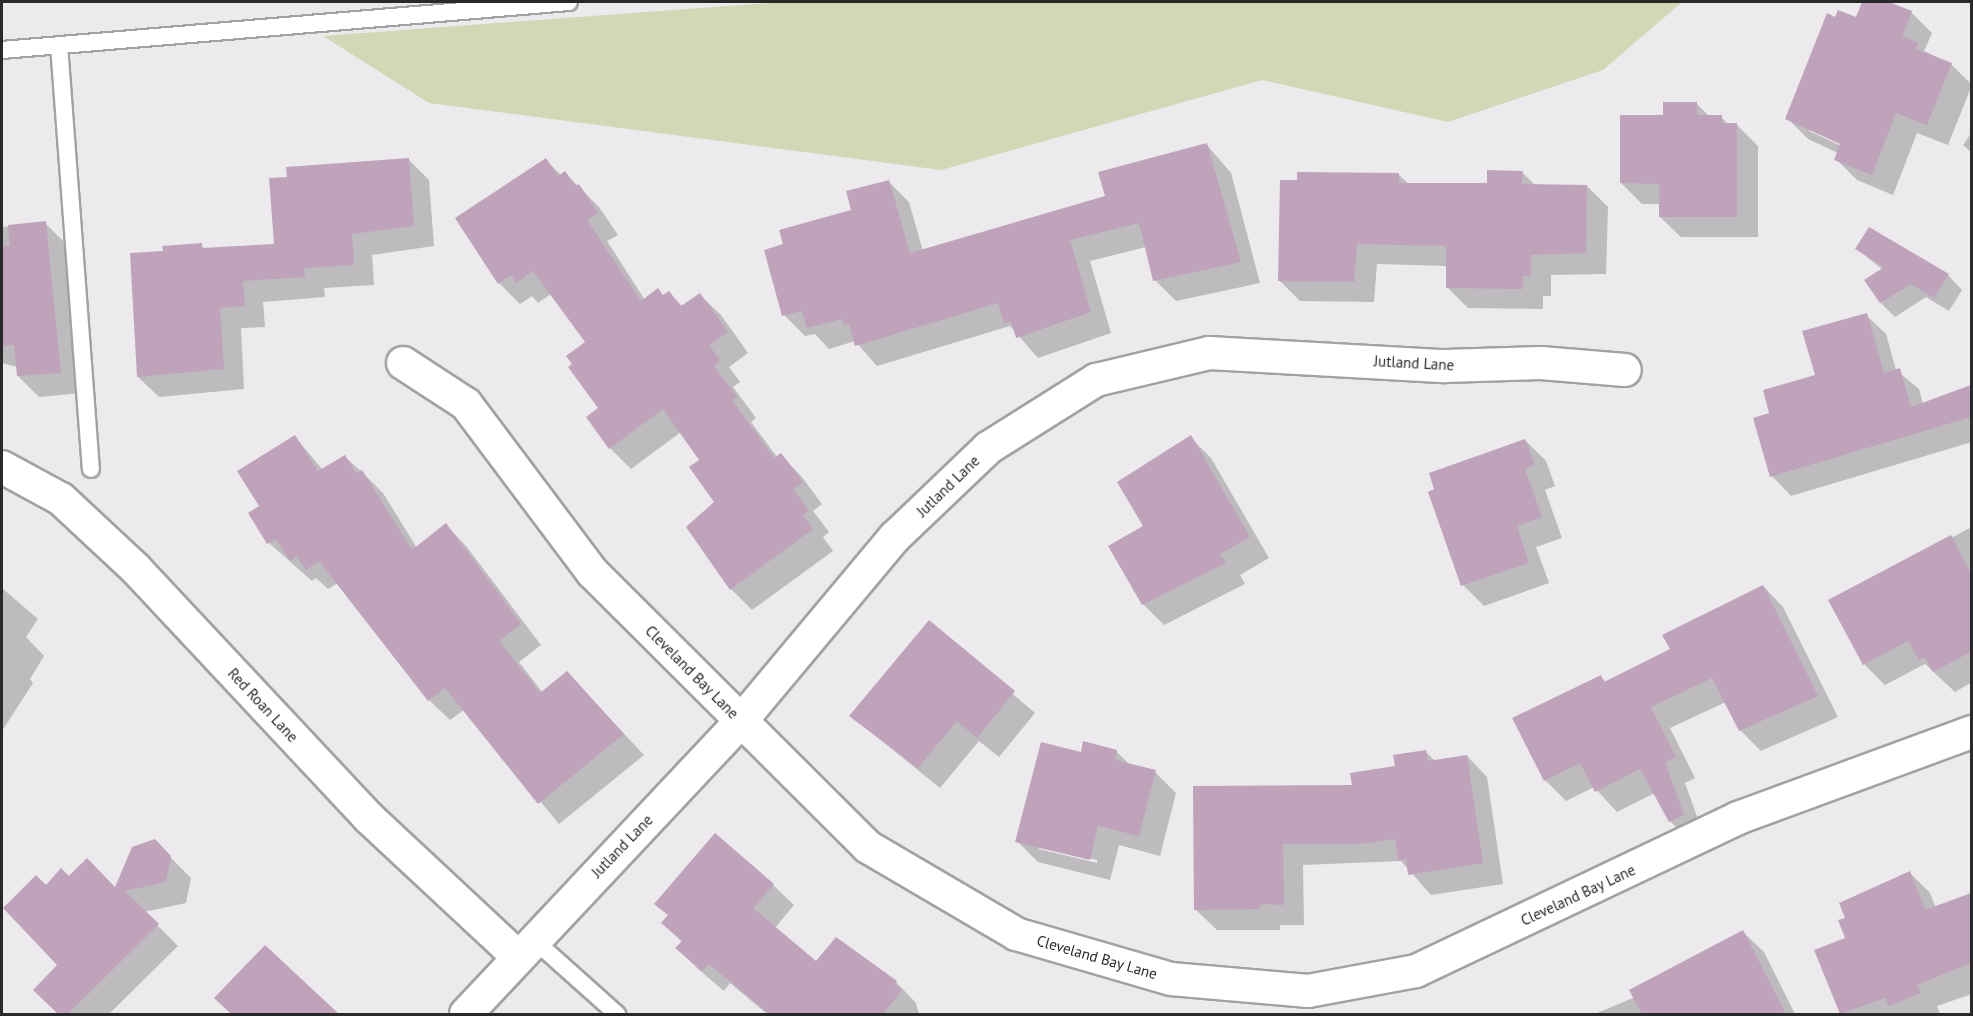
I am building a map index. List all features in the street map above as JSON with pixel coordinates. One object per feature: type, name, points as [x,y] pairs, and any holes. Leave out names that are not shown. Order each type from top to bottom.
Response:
[{"type":"street","name":"Jutland Lane","points":[[466,1014],[525,947],[741,721],[903,529],[988,448],[1096,380],[1209,353],[1445,366],[1541,363],[1625,370]]},
{"type":"street","name":"Cleveland Bay Lane","points":[[403,363],[466,404],[592,573],[868,846],[1016,934],[1171,979],[1308,991],[1416,971],[1738,818],[1971,732]]},
{"type":"street","name":"Red Roan Lane","points":[[2,466],[62,500],[136,569],[368,817],[525,947]]},
{"type":"lane","points":[[2,50],[569,2]]},
{"type":"lane","points":[[59,45],[91,469]]},
{"type":"lane","points":[[525,947],[616,1014]]},
{"type":"green space","points":[[781,2],[1682,2],[1603,70],[1448,122],[1262,80],[941,170],[429,103],[323,36]]},
{"type":"building","points":[[1862,2],[1889,2],[1912,11],[1902,36],[1918,43],[1916,49],[1952,63],[1927,125],[1896,113],[1872,175],[1834,160],[1840,144],[1785,119],[1827,13],[1835,17],[1838,10],[1856,17]]},
{"type":"building","points":[[1663,102],[1697,102],[1697,115],[1722,115],[1722,123],[1737,123],[1737,217],[1659,217],[1659,184],[1620,183],[1620,115],[1663,115]]},
{"type":"building","points":[[1207,143],[1241,262],[1153,281],[1139,223],[1070,240],[1091,312],[1016,338],[1011,321],[1004,323],[998,303],[855,346],[849,324],[844,325],[842,319],[807,328],[802,311],[782,316],[764,250],[783,244],[779,230],[851,210],[846,191],[889,180],[910,253],[1105,196],[1098,172]]},
{"type":"building","points":[[409,158],[414,226],[352,234],[354,265],[304,268],[305,277],[243,281],[245,306],[220,308],[224,369],[137,377],[130,253],[163,251],[162,246],[202,243],[202,248],[274,244],[269,178],[287,177],[286,167]]},
{"type":"building","points":[[546,158],[558,176],[565,171],[576,186],[579,184],[598,213],[587,220],[641,301],[658,288],[663,295],[669,291],[681,306],[700,293],[728,332],[709,345],[720,360],[714,366],[737,397],[732,400],[774,458],[781,453],[803,482],[793,489],[809,511],[803,515],[813,529],[730,590],[686,527],[714,502],[689,467],[699,460],[663,409],[609,449],[586,417],[598,408],[568,367],[572,364],[566,356],[585,342],[533,271],[516,283],[511,275],[498,284],[455,218]]},
{"type":"building","points":[[1487,170],[1523,171],[1522,184],[1587,185],[1586,253],[1531,255],[1531,276],[1523,276],[1523,289],[1446,288],[1446,246],[1357,244],[1354,282],[1278,281],[1280,180],[1297,180],[1297,172],[1399,173],[1399,183],[1487,183]]},
{"type":"building","points":[[46,221],[61,373],[17,376],[14,345],[2,346],[2,246],[10,246],[8,225]]},
{"type":"building","points":[[1869,227],[1949,274],[1934,298],[1911,284],[1880,303],[1864,280],[1884,267],[1855,249]]},
{"type":"building","points":[[1867,313],[1884,373],[1900,368],[1911,407],[1971,385],[1971,417],[1770,477],[1753,418],[1769,413],[1763,390],[1815,375],[1802,331]]},
{"type":"building","points":[[295,435],[318,471],[345,455],[356,473],[362,470],[412,550],[446,523],[521,624],[499,641],[540,693],[567,671],[624,734],[538,804],[445,688],[428,701],[319,561],[306,570],[297,556],[290,561],[276,539],[267,544],[248,513],[259,506],[237,471]]},
{"type":"building","points":[[1191,435],[1250,537],[1220,554],[1226,563],[1142,605],[1108,546],[1143,526],[1117,482]]},
{"type":"building","points":[[1525,439],[1535,465],[1525,469],[1542,517],[1517,526],[1529,563],[1461,586],[1428,492],[1434,489],[1429,473]]},
{"type":"building","points":[[1951,535],[1971,574],[1971,652],[1933,672],[1925,657],[1919,660],[1908,641],[1863,665],[1828,600]]},
{"type":"building","points":[[1763,585],[1818,696],[1739,731],[1712,678],[1651,707],[1676,757],[1665,762],[1684,815],[1669,822],[1640,769],[1595,792],[1580,763],[1544,781],[1512,718],[1601,675],[1604,682],[1670,649],[1662,635]]},
{"type":"building","points":[[929,620],[1015,691],[977,738],[957,721],[918,768],[849,716]]},
{"type":"building","points":[[1083,741],[1117,750],[1115,760],[1156,770],[1139,836],[1098,826],[1090,860],[1015,842],[1041,742],[1081,752]]},
{"type":"building","points":[[1426,750],[1428,761],[1467,755],[1483,863],[1408,875],[1406,859],[1398,861],[1395,839],[1360,844],[1283,844],[1284,905],[1260,904],[1259,909],[1194,910],[1193,786],[1352,785],[1350,773],[1395,766],[1393,755]]},
{"type":"building","points":[[715,833],[774,884],[753,908],[816,961],[836,937],[897,981],[894,984],[902,990],[883,1014],[769,1014],[709,964],[702,971],[675,948],[682,941],[661,923],[668,915],[654,904]]},
{"type":"building","points":[[155,839],[171,856],[166,882],[125,891],[159,924],[68,1014],[58,1014],[33,990],[57,965],[3,908],[36,875],[46,885],[61,868],[69,876],[87,858],[115,887],[132,847]]},
{"type":"building","points":[[1910,871],[1925,910],[1971,893],[1971,963],[1917,985],[1921,993],[1889,1006],[1885,998],[1840,1014],[1814,950],[1845,938],[1838,920],[1845,918],[1839,903]]},
{"type":"building","points":[[1743,930],[1786,1014],[1642,1014],[1629,990]]},
{"type":"building","points":[[265,945],[339,1014],[231,1014],[214,998]]}]
